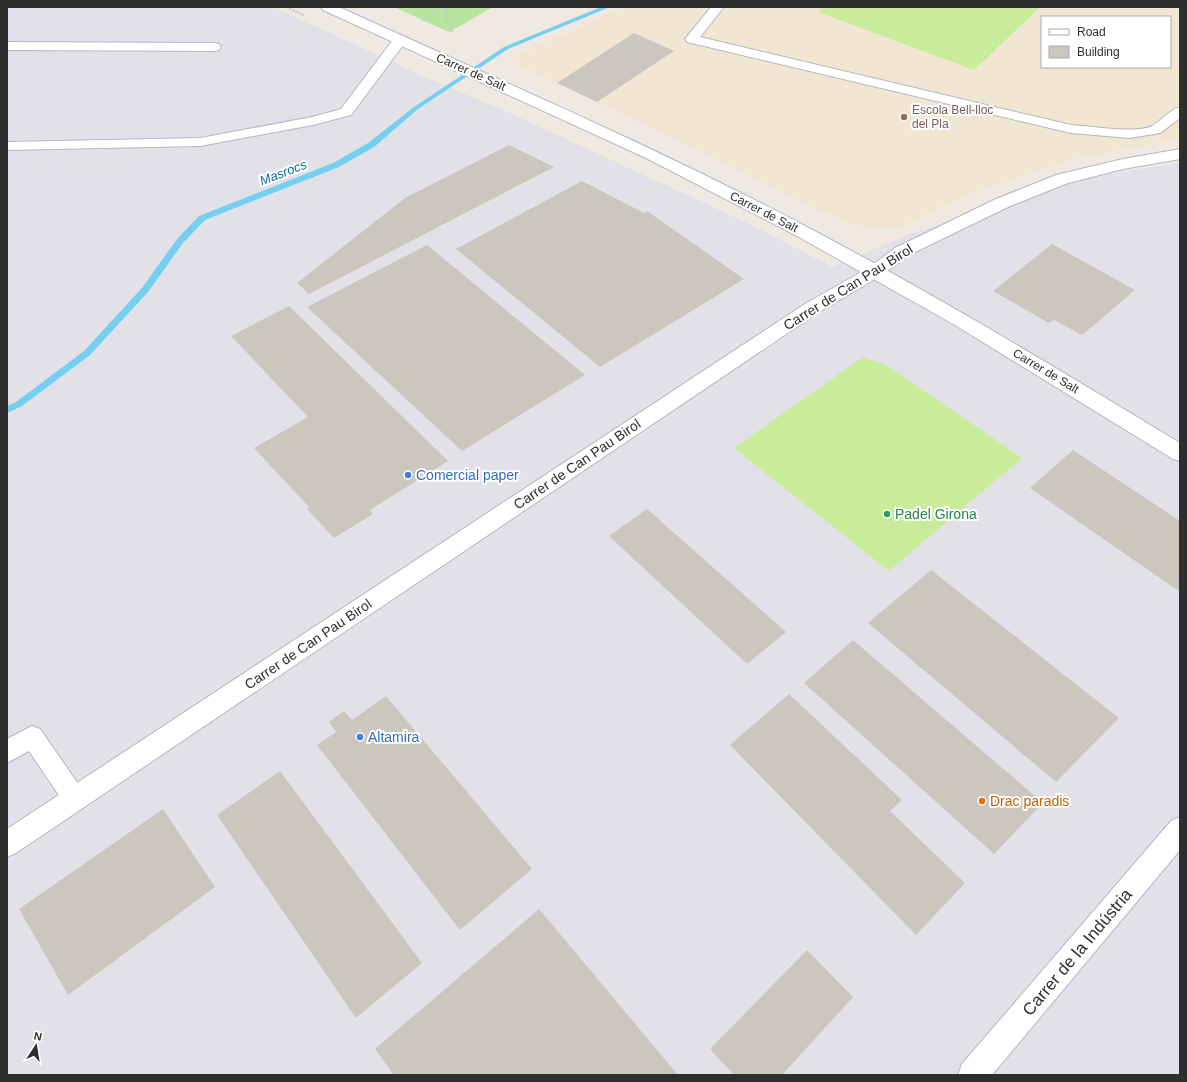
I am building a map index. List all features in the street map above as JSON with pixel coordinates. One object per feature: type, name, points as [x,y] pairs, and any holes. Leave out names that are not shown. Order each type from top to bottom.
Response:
[{"type":"street","name":"Carrer de Salt","points":[[328,7],[493,81],[652,155],[876,271],[962,320],[1180,453]]},
{"type":"street","name":"Carrer de Can Pau Birol","points":[[7,844],[812,308],[876,271],[901,252],[1002,203],[1062,179],[1123,164],[1180,154]]},
{"type":"street","name":"Carrer de la Indústria","points":[[973,1075],[1180,830]]},
{"type":"lane","points":[[718,7],[692,39],[1071,129],[1130,134],[1155,130],[1180,111]]},
{"type":"lane","points":[[7,146],[200,142],[313,121],[346,112],[400,40]]},
{"type":"lane","points":[[7,46],[214,48]]},
{"type":"lane","points":[[7,752],[32,736],[75,799]]},
{"type":"path","points":[[423,20],[447,7],[447,21],[453,32]]},
{"type":"shaded area","points":[[7,7],[274,7],[418,74],[512,114],[754,226],[832,267],[910,234],[1087,177],[1180,163],[1180,1075],[7,1075]]},
{"type":"shaded area","name":"Escola Bell-lloc del Pla","points":[[632,7],[1180,7],[1180,139],[1074,159],[978,191],[933,210],[905,226],[877,229],[847,223],[509,60],[611,12]]},
{"type":"green space","points":[[394,7],[493,7],[449,32]]},
{"type":"green space","points":[[825,7],[1040,7],[974,70],[818,12]]},
{"type":"green space","name":"Padel Girona","points":[[863,357],[888,366],[1022,458],[889,571],[734,448]]},
{"type":"building","points":[[634,33],[674,51],[597,102],[557,83]]},
{"type":"building","points":[[509,145],[554,167],[309,294],[297,283],[405,198]]},
{"type":"building","points":[[582,181],[644,213],[647,211],[744,279],[600,367],[456,249]]},
{"type":"building","points":[[1052,244],[1135,290],[1082,335],[1054,320],[1049,323],[993,291]]},
{"type":"building","points":[[427,245],[585,375],[462,451],[307,307]]},
{"type":"building","points":[[289,306],[448,461],[370,510],[373,514],[334,538],[307,509],[309,507],[254,448],[308,417],[231,336]]},
{"type":"building","points":[[1073,450],[1180,521],[1180,592],[1030,488]]},
{"type":"building","points":[[647,509],[786,632],[747,664],[609,536]]},
{"type":"building","points":[[931,570],[1119,718],[1056,782],[868,623]]},
{"type":"building","points":[[853,640],[1043,803],[994,854],[804,683]]},
{"type":"building","points":[[789,694],[902,800],[890,811],[965,883],[916,935],[730,745]]},
{"type":"building","points":[[386,696],[532,869],[460,930],[317,745],[336,732],[329,722],[344,711],[352,720]]},
{"type":"building","points":[[280,771],[422,963],[356,1018],[217,815]]},
{"type":"building","points":[[163,809],[215,887],[68,995],[19,909]]},
{"type":"building","points":[[539,909],[678,1075],[394,1075],[375,1049]]},
{"type":"building","points":[[807,950],[853,997],[782,1075],[734,1075],[710,1049]]},
{"type":"waterway","name":"Masrocs","points":[[7,410],[19,404],[87,353],[145,290],[180,241],[202,218],[336,165],[371,145],[416,108],[506,48],[607,7]]},
{"type":"place","name":"Escola Bell-lloc del Pla","points":[[904,117]]},
{"type":"place","name":"Comercial paper","points":[[408,475]]},
{"type":"place","name":"Padel Girona","points":[[887,514]]},
{"type":"place","name":"Altamira","points":[[360,737]]},
{"type":"place","name":"Drac paradis","points":[[982,801]]}]
